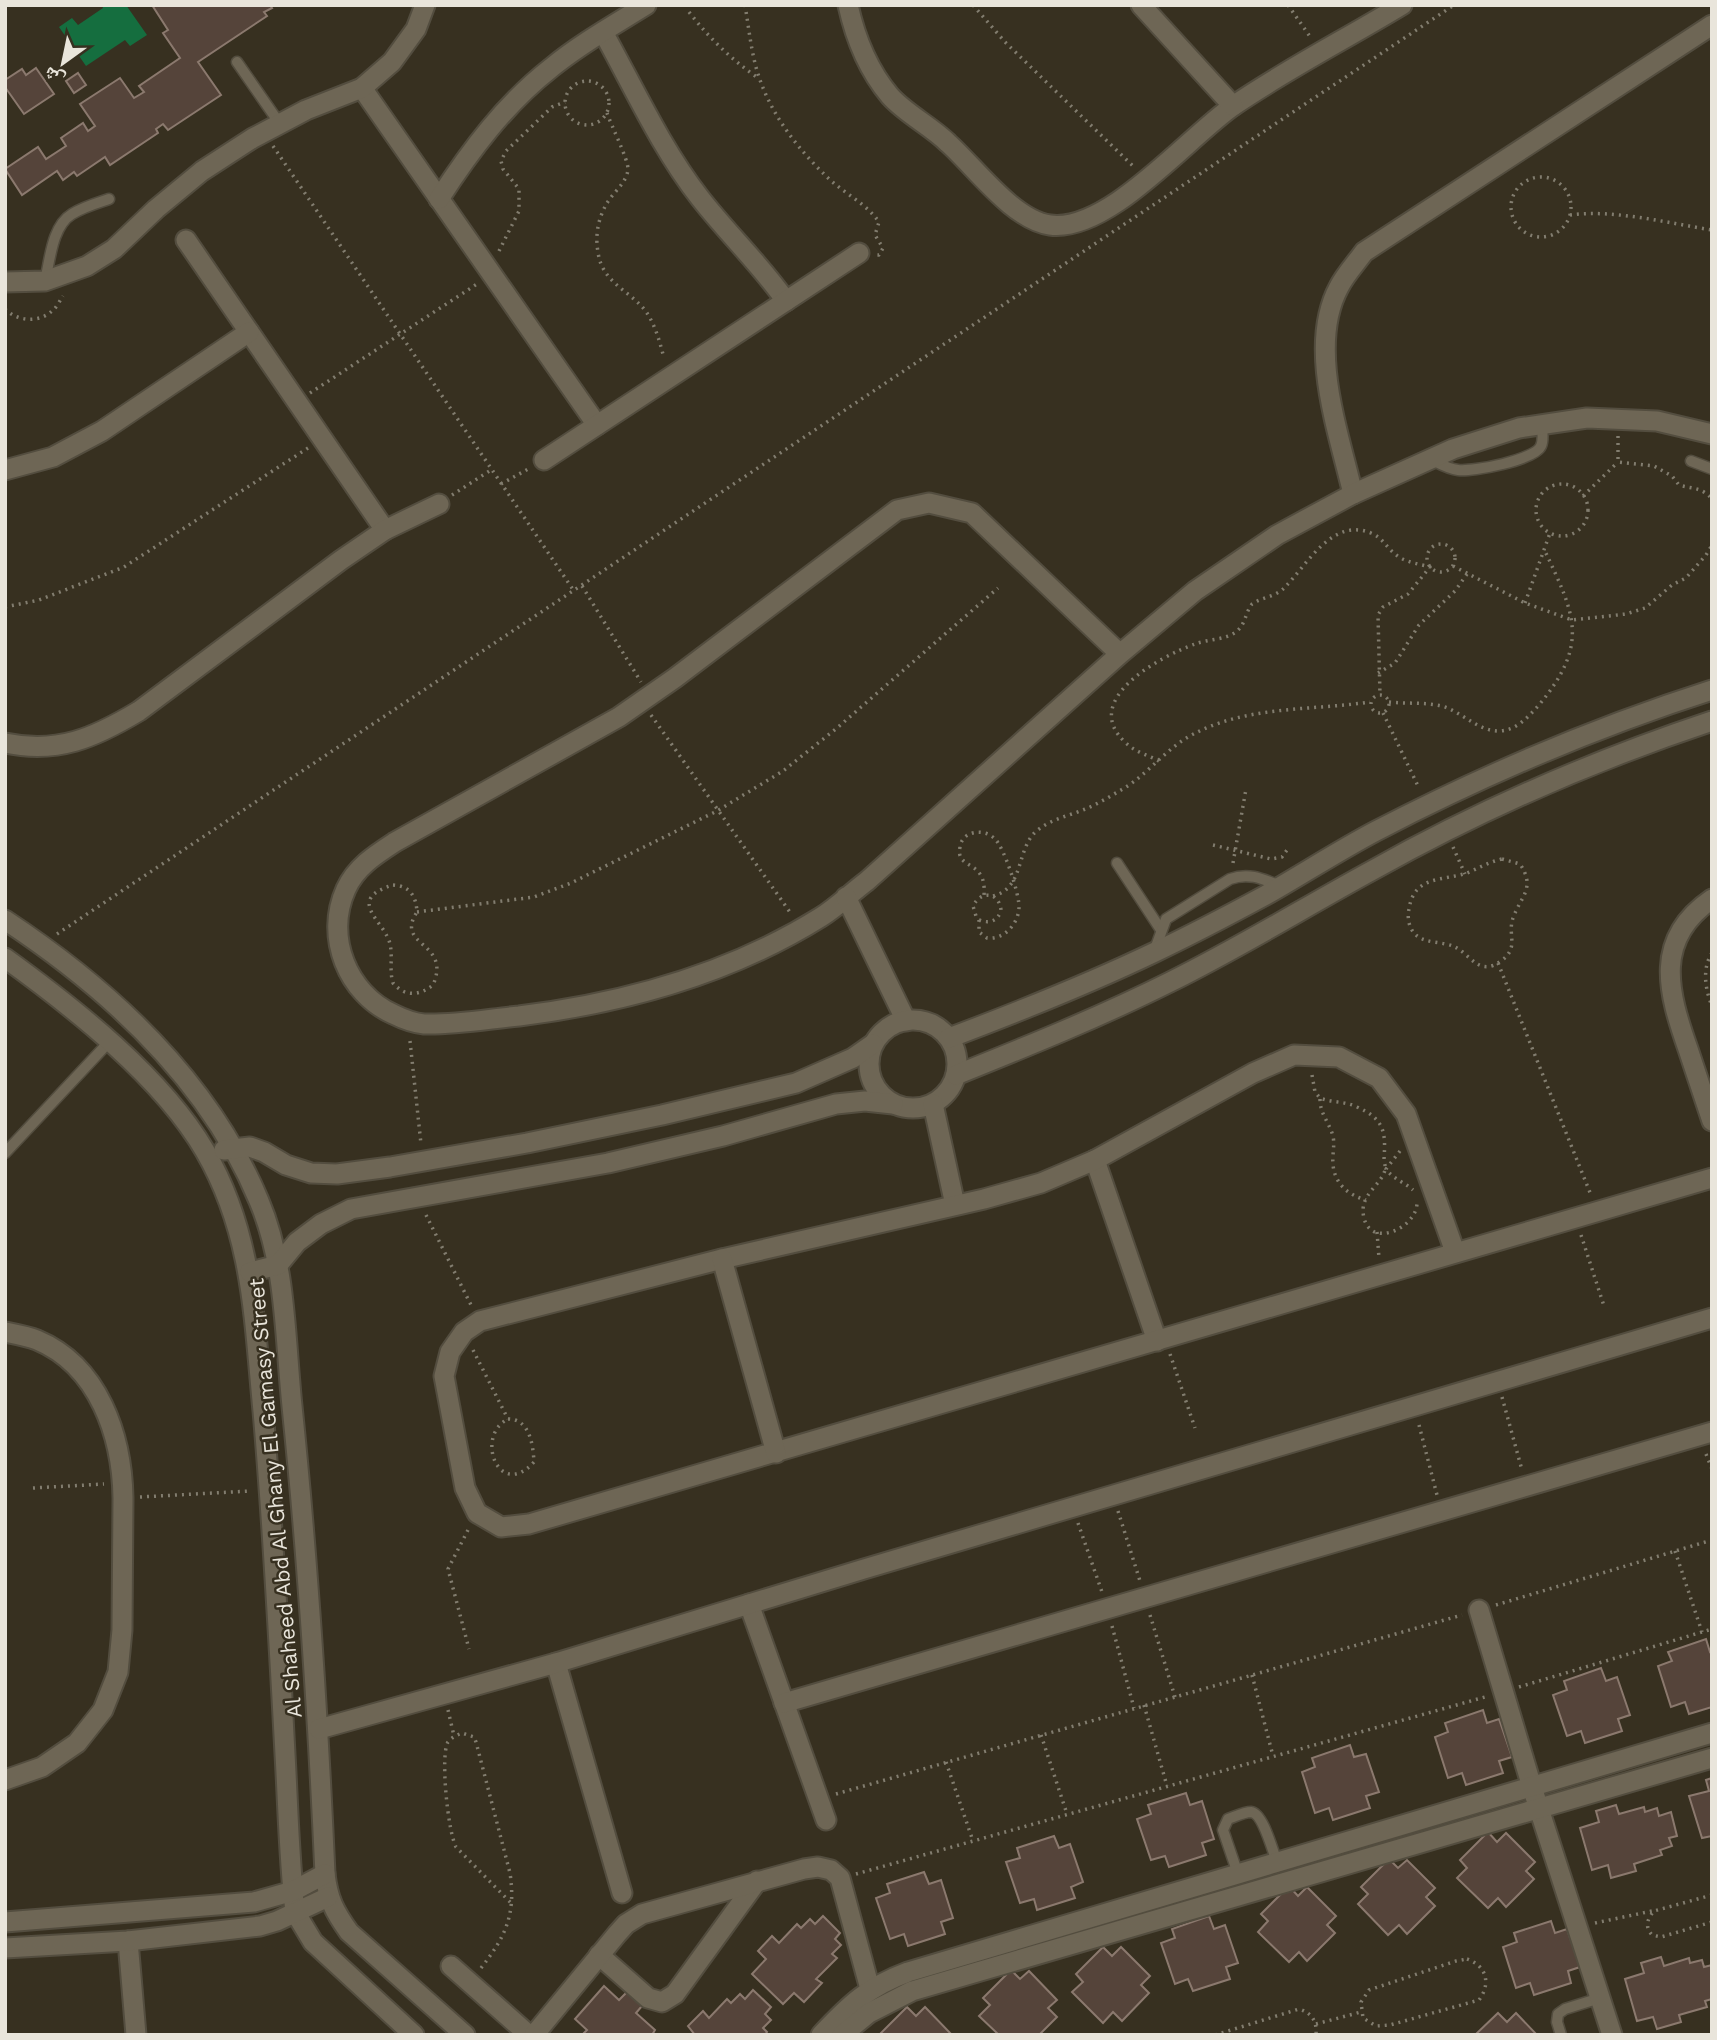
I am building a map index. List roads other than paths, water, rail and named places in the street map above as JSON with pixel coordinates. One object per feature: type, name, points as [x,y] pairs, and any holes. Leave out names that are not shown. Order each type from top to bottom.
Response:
[{"type":"street","points":[[5,282],[45,281],[77,270],[114,249],[202,171],[272,128],[362,88],[392,62],[416,29],[425,5]]},
{"type":"street","points":[[439,199],[469,153],[508,108],[550,68],[646,5]]},
{"type":"street","points":[[848,5],[866,60],[891,97],[947,141],[1024,216],[1050,225],[1077,224],[1101,212],[1146,180],[1233,106],[1402,5]]},
{"type":"street","points":[[1141,5],[1233,106]]},
{"type":"street","points":[[1353,494],[1327,375],[1325,330],[1338,288],[1364,252],[1712,25]]},
{"type":"street","points":[[603,32],[669,153],[701,199],[766,273],[786,301]]},
{"type":"street","points":[[362,88],[597,425]]},
{"type":"street","points":[[186,240],[385,530]]},
{"type":"street","points":[[544,460],[859,253]]},
{"type":"street","points":[[5,470],[53,457],[102,431],[249,332]]},
{"type":"street","points":[[1120,654],[972,513],[929,503],[897,510],[619,716],[364,862],[345,890],[337,921],[340,954],[355,984],[378,1007],[408,1021],[423,1024],[479,1021],[561,1011],[639,995],[709,972],[779,941],[822,916],[867,881],[1120,654],[1195,591],[1277,536],[1353,494],[1453,449],[1519,428],[1587,418],[1657,421],[1712,434]]},
{"type":"street","points":[[5,743],[28,748],[67,745],[104,732],[139,711],[385,530],[439,504]]},
{"type":"street","points":[[948,1038],[1040,1003],[1154,952],[1281,886],[1374,832],[1562,744],[1712,690]]},
{"type":"street","points":[[956,1075],[1064,1031],[1170,982],[1273,928],[1374,869],[1446,833],[1577,772],[1712,721]]},
{"type":"street","points":[[846,897],[906,1021]]},
{"type":"street","points":[[1712,899],[1695,911],[1677,939],[1669,972],[1673,1006],[1712,1121]]},
{"type":"street","name":"Al Shaheed Abd Al Ghany El Gamasy Street","points":[[5,920],[75,970],[121,1009],[163,1052],[201,1099],[234,1149],[260,1202],[278,1265],[302,1501],[328,1897],[349,1932],[465,2035]]},
{"type":"street","name":"Al Shaheed Abd Al Ghany El Gamasy Street","points":[[5,958],[46,988],[109,1042],[162,1093],[186,1121],[206,1152],[224,1189],[250,1272],[270,1490],[295,1912],[313,1942],[414,2035]]},
{"type":"street","points":[[206,1152],[250,1147],[286,1165],[311,1173],[338,1174],[527,1143],[796,1083],[853,1058],[893,1025],[906,1021],[930,1024],[948,1038],[955,1050],[956,1075],[951,1086],[933,1104],[920,1108],[865,1101],[836,1104],[723,1136],[608,1163],[351,1209],[321,1224],[297,1242],[278,1265],[250,1272]]},
{"type":"street","points":[[873,1044],[869,1071],[882,1096],[893,1104]]},
{"type":"street","points":[[1455,1252],[1406,1114],[1379,1078],[1339,1057],[1294,1055],[1253,1073],[1095,1160],[1041,1182],[956,1205],[722,1259],[472,1327],[450,1352],[444,1376],[465,1488],[477,1513],[501,1527],[529,1524],[1712,1178]]},
{"type":"street","points":[[933,1104],[956,1205]]},
{"type":"street","points":[[1095,1160],[1161,1340]]},
{"type":"street","points":[[722,1259],[776,1453]]},
{"type":"street","points":[[319,1730],[1712,1318]]},
{"type":"street","points":[[5,1332],[37,1340],[71,1362],[97,1392],[114,1430],[123,1491],[122,1630],[118,1672],[103,1710],[77,1743],[42,1767],[5,1780]]},
{"type":"street","points":[[784,1703],[1712,1432]]},
{"type":"street","points":[[749,1604],[826,1820]]},
{"type":"street","points":[[1479,1610],[1532,1787],[1612,2035]]},
{"type":"street","points":[[556,1662],[621,1893]]},
{"type":"street","points":[[821,2035],[861,1995],[882,1982],[908,1972],[1712,1733]]},
{"type":"street","points":[[842,2035],[869,2013],[912,1991],[1712,1758]]},
{"type":"street","points":[[1302,1855],[1308,1876]]},
{"type":"street","points":[[451,1966],[531,2035],[626,1924],[642,1914],[757,1881],[818,1867],[831,1870],[840,1878],[870,1989]]},
{"type":"street","points":[[5,1922],[254,1902],[293,1891],[325,1874]]},
{"type":"street","points":[[599,1955],[648,1998],[662,2002],[674,1994],[757,1881]]},
{"type":"street","points":[[5,1948],[128,1941],[260,1926],[328,1897]]},
{"type":"street","points":[[128,1941],[136,2035]]},
{"type":"lane","points":[[237,62],[272,128]]},
{"type":"lane","points":[[45,281],[58,230],[64,221],[72,214],[109,199]]},
{"type":"lane","points":[[1431,459],[1455,470],[1472,471],[1527,457],[1537,453],[1543,444],[1542,425]]},
{"type":"lane","points":[[1691,461],[1712,468]]},
{"type":"lane","points":[[1117,863],[1161,930]]},
{"type":"lane","points":[[1154,952],[1166,919],[1178,909],[1230,879],[1254,876],[1281,886]]},
{"type":"lane","points":[[5,1153],[109,1042]]},
{"type":"lane","points":[[1238,1874],[1223,1830],[1228,1819],[1251,1812],[1258,1815],[1263,1823],[1277,1863]]},
{"type":"lane","points":[[1561,2035],[1557,2022],[1558,2014],[1565,2009],[1600,1998]]}]
